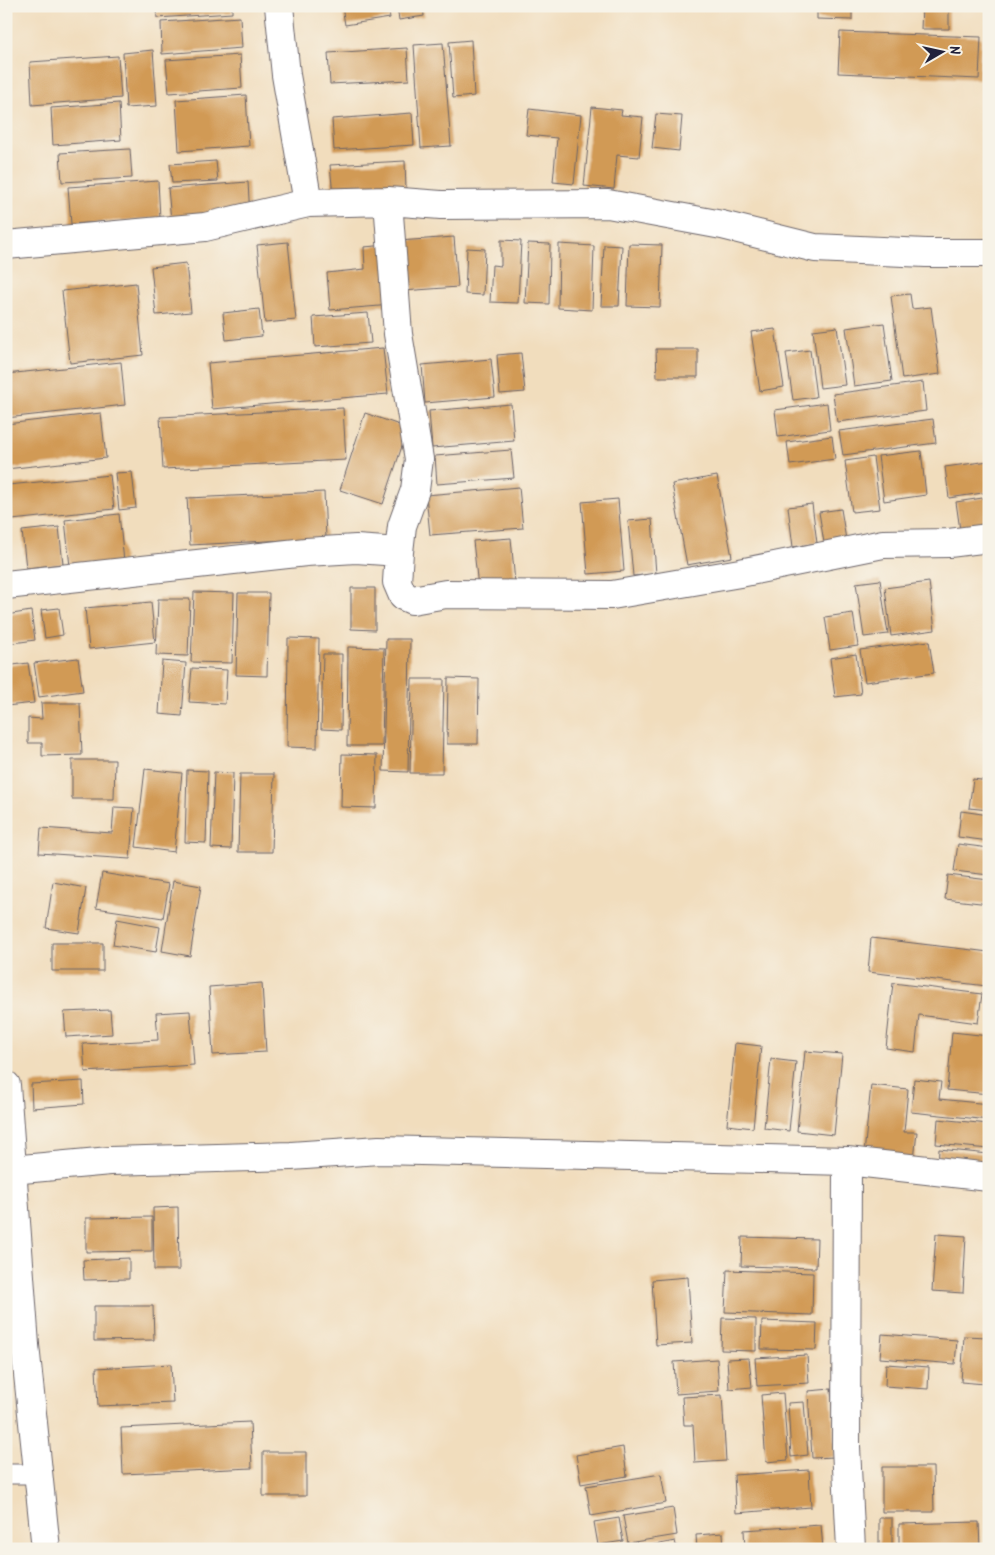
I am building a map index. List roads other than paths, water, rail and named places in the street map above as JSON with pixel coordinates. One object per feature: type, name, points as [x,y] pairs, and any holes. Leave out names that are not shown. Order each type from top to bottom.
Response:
[{"type":"street","points":[[279,6],[286,75],[308,203]]},
{"type":"street","points":[[388,201],[398,334],[419,459],[415,490],[402,526],[397,582],[403,596],[412,600],[446,594],[612,595],[740,573],[884,544],[949,543],[989,538]]},
{"type":"street","points":[[6,245],[205,227],[308,203],[388,201],[441,205],[608,204],[722,225],[814,248],[926,253],[989,253]]},
{"type":"street","points":[[6,584],[306,552],[356,549],[399,552]]},
{"type":"street","points":[[6,1085],[25,1344],[46,1549]]},
{"type":"street","points":[[11,1170],[110,1162],[290,1156],[379,1150],[847,1161],[989,1177]]},
{"type":"street","points":[[847,1161],[846,1447],[851,1549]]},
{"type":"lane","points":[[6,1474],[38,1474]]}]
